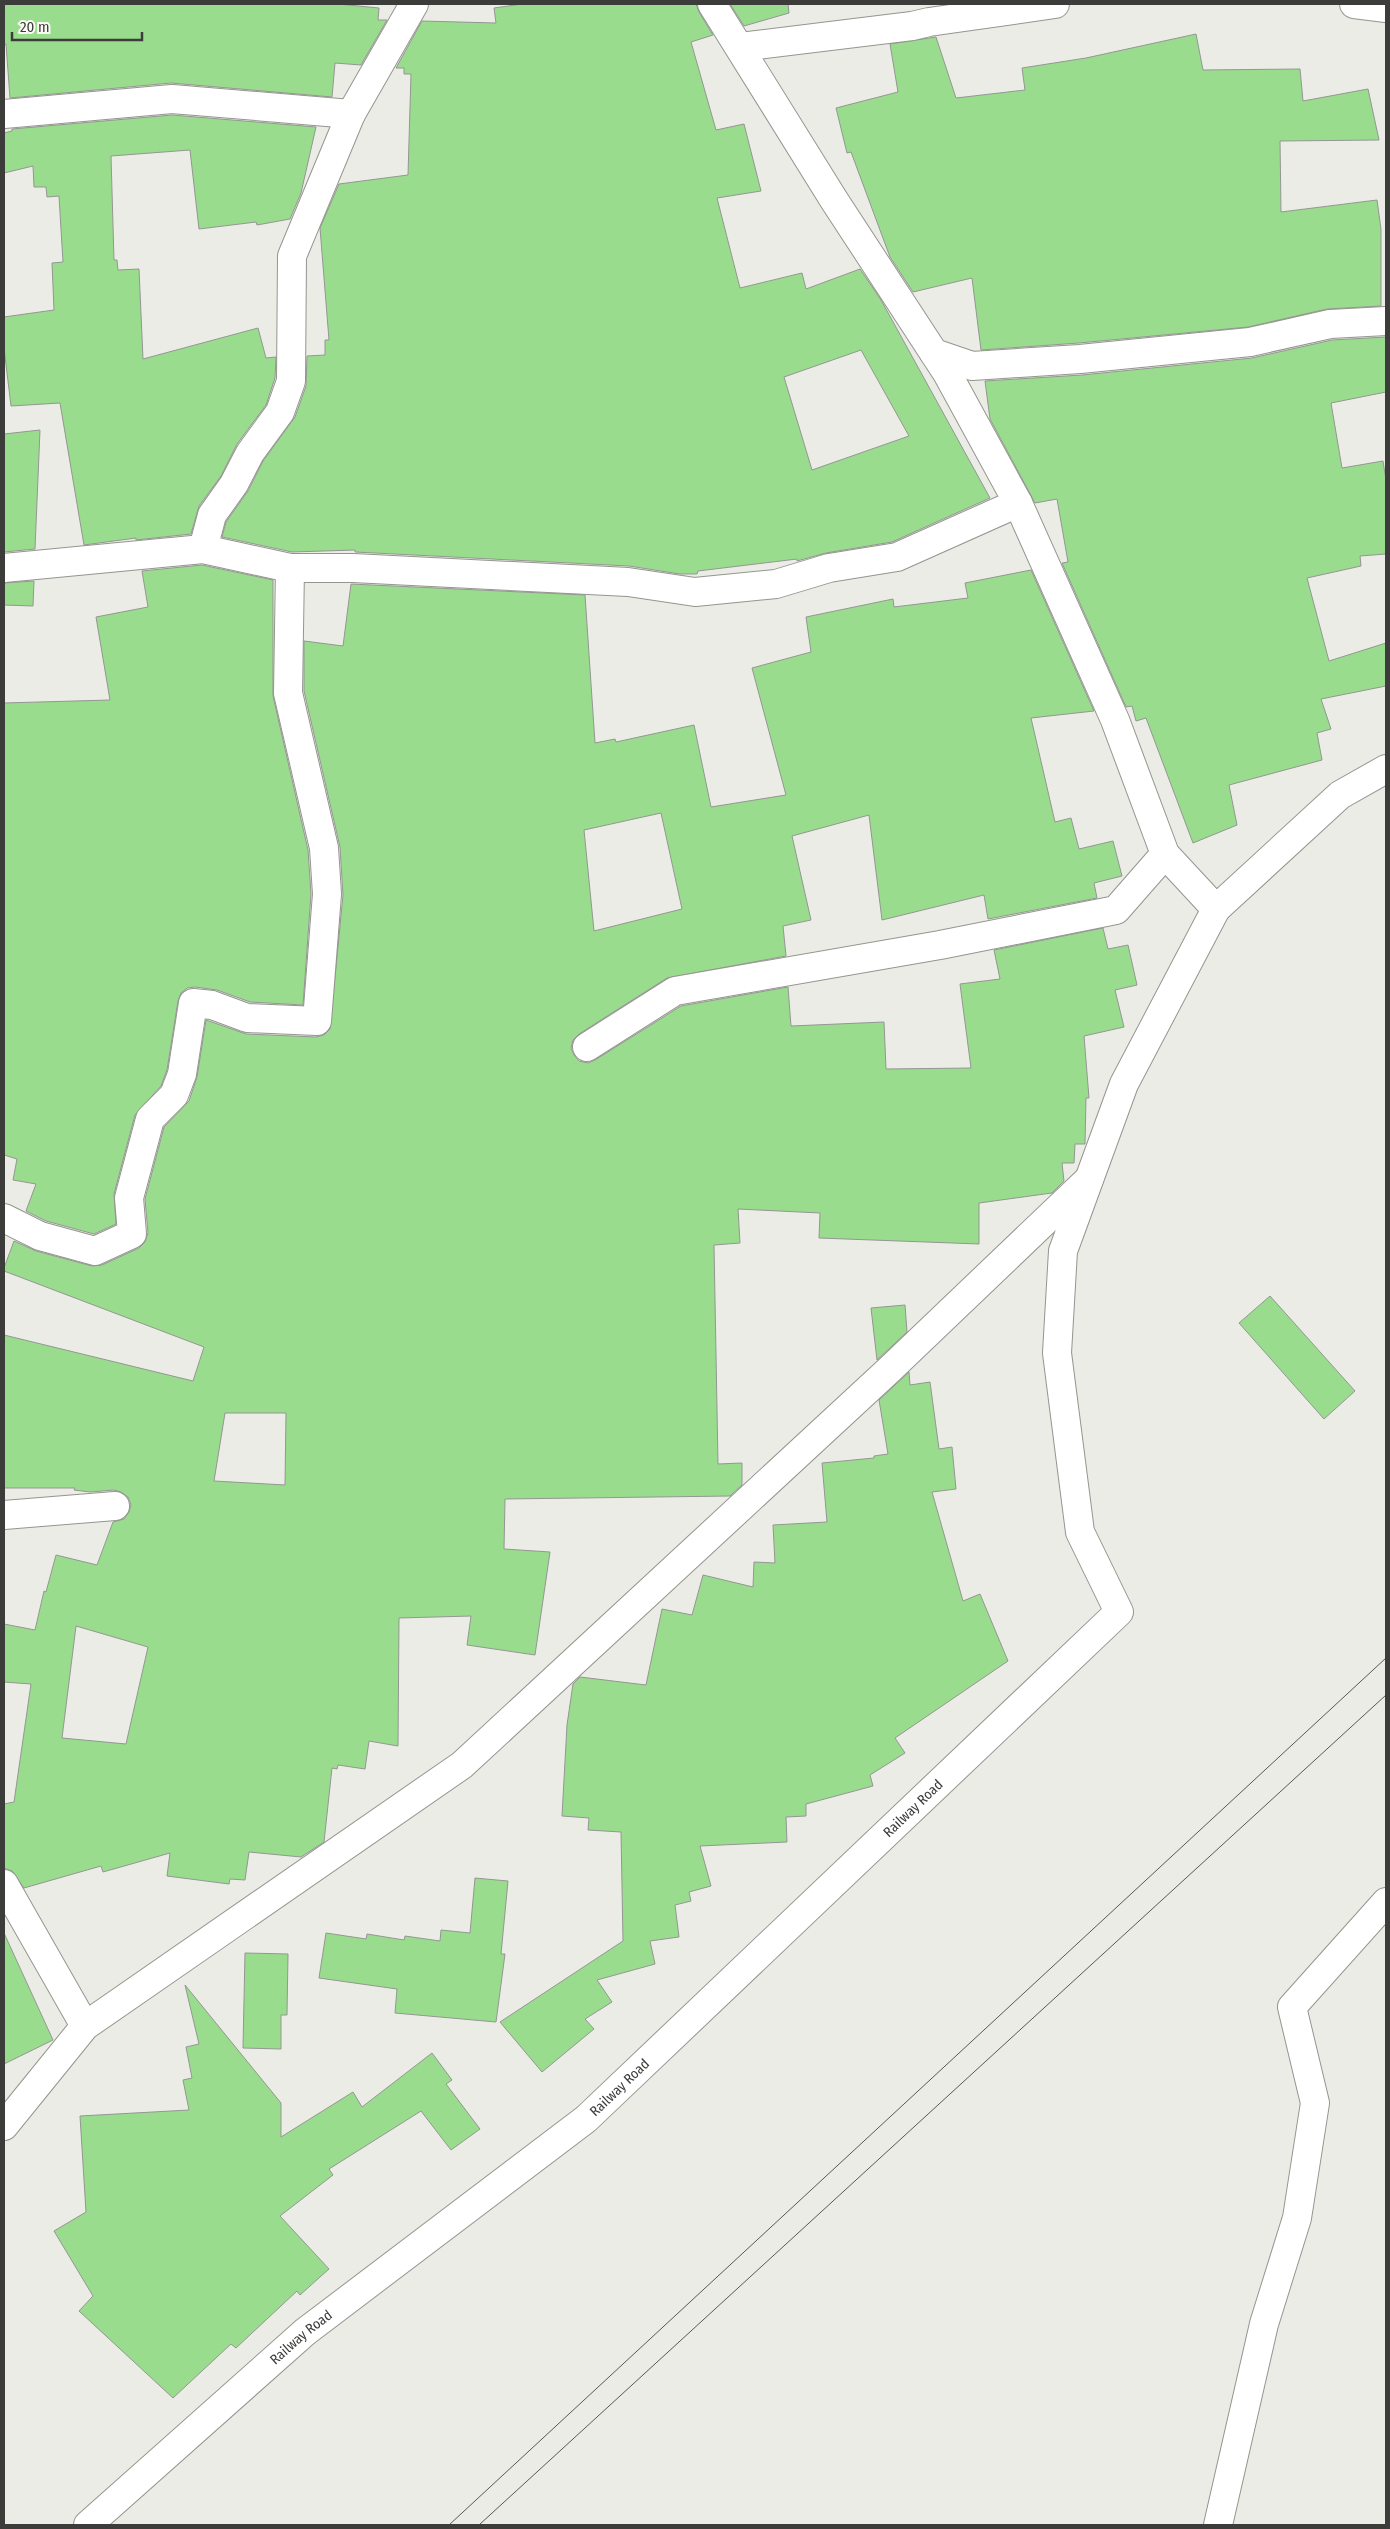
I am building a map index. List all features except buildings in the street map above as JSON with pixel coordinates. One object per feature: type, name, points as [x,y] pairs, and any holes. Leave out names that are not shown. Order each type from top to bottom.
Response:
[{"type":"street","points":[[202,549],[212,515],[234,484],[250,453],[280,412],[286,397],[291,381],[292,256],[351,114],[414,4]]},
{"type":"street","points":[[712,4],[740,46],[834,200],[947,373],[1018,503],[1115,720],[1165,854],[1216,908]]},
{"type":"street","points":[[740,46],[912,26],[1055,4]]},
{"type":"street","points":[[1354,4],[1386,8]]},
{"type":"street","points":[[4,114],[172,99],[351,114]]},
{"type":"street","points":[[934,353],[972,366],[1080,359],[1250,342],[1330,324],[1386,321]]},
{"type":"street","points":[[4,568],[202,549],[290,568],[353,568],[618,582],[696,592],[776,584],[829,568],[897,557],[1018,503]]},
{"type":"street","points":[[4,1218],[40,1236],[95,1251],[132,1234],[129,1198],[150,1119],[174,1095],[182,1074],[193,1003],[212,1005],[247,1018],[317,1021],[326,884],[324,848],[288,693],[290,568]]},
{"type":"street","points":[[4,2126],[86,2026],[462,1765],[889,1370],[1089,1179],[1124,1084],[1216,908],[1340,795],[1386,770]]},
{"type":"street","points":[[587,1047],[675,990],[940,945],[1116,910],[1165,854]]},
{"type":"street","name":"Railway Road","points":[[88,2525],[305,2332],[586,2119],[1119,1612],[1080,1532],[1056,1353],[1063,1251],[1089,1179]]},
{"type":"street","points":[[4,1515],[115,1506]]},
{"type":"street","points":[[4,1884],[86,2026]]},
{"type":"street","points":[[1218,2525],[1264,2324],[1297,2218],[1315,2102],[1292,2007],[1386,1902]]},
{"type":"tram line","points":[[449,2525],[1386,1658]]},
{"type":"tram line","points":[[479,2525],[1386,1695]]}]
